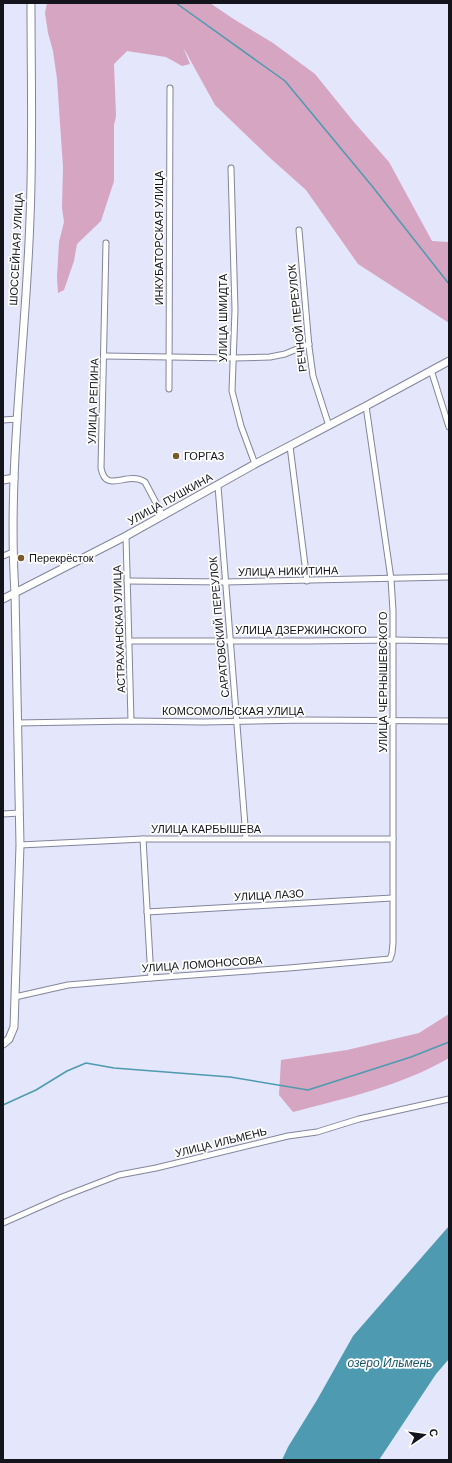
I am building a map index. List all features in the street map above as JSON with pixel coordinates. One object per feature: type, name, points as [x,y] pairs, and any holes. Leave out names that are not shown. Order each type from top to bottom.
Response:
[{"type":"main road","name":"ШОССЕЙНАЯ УЛИЦА","points":[[3,1044],[9,1039],[14,1027],[20,845],[15,593],[12,552],[14,478],[30,218],[31,3]]},
{"type":"main road","name":"УЛИЦА ПУШКИНА","points":[[3,599],[126,536],[255,464],[449,361]]},
{"type":"main road","points":[[3,480],[14,478]]},
{"type":"street","name":"ИНКУБАТОРСКАЯ УЛИЦА","points":[[169,389],[170,88]]},
{"type":"street","name":"УЛИЦА ШМИДТА","points":[[231,168],[235,310],[232,391],[241,426],[255,464]]},
{"type":"street","name":"РЕЧНОЙ ПЕРЕУЛОК","points":[[299,230],[313,376],[329,426]]},
{"type":"street","name":"УЛИЦА РЕПИНА","points":[[106,243],[105,356],[101,468],[103,476],[112,482],[126,479],[140,479],[144,482],[163,516]]},
{"type":"street","points":[[105,356],[234,358],[270,357],[286,354],[309,344]]},
{"type":"street","points":[[431,370],[449,427]]},
{"type":"street","name":"УЛИЦА ЧЕРНЫШЕВСКОГО","points":[[366,406],[391,579],[393,611],[393,944],[390,958]]},
{"type":"street","points":[[3,420],[18,419]]},
{"type":"street","points":[[290,446],[307,581]]},
{"type":"street","name":"САРАТОВСКИЙ ПЕРЕУЛОК","points":[[218,486],[246,838]]},
{"type":"street","name":"АСТРАХАНСКАЯ УЛИЦА","points":[[126,536],[131,721]]},
{"type":"street","points":[[3,556],[12,552]]},
{"type":"street","name":"УЛИЦА НИКИТИНА","points":[[128,581],[226,582],[449,578]]},
{"type":"street","name":"УЛИЦА ДЗЕРЖИНСКОГО","points":[[129,641],[449,641]]},
{"type":"street","name":"КОМСОМОЛЬСКАЯ УЛИЦА","points":[[18,723],[131,721],[237,722],[305,720],[449,721]]},
{"type":"street","points":[[3,814],[19,812]]},
{"type":"street","points":[[143,839],[151,978]]},
{"type":"street","name":"УЛИЦА КАРБЫШЕВА","points":[[20,845],[143,839],[393,839]]},
{"type":"street","name":"УЛИЦА ЛАЗО","points":[[147,912],[392,898]]},
{"type":"street","name":"УЛИЦА ЛОМОНОСОВА","points":[[15,997],[68,986],[151,978],[289,968],[390,958]]},
{"type":"street","name":"УЛИЦА ИЛЬМЕНЬ","points":[[3,1223],[62,1197],[118,1175],[156,1168],[288,1136],[317,1132],[359,1119],[449,1099]]},
{"type":"shaded area","points":[[47,3],[210,3],[273,43],[315,74],[389,162],[432,241],[449,242],[449,323],[358,264],[306,190],[215,105],[183,47],[190,64],[182,66],[166,57],[127,51],[114,64],[116,116],[114,125],[114,181],[101,221],[77,244],[74,261],[64,290],[58,293],[57,277],[59,242],[64,222],[62,208],[63,167],[57,79],[45,13]]},
{"type":"shaded area","points":[[449,1014],[449,1058],[431,1068],[393,1084],[293,1112],[279,1095],[281,1060],[347,1050],[419,1033]]},
{"type":"water","name":"озеро Ильмень","points":[[449,1226],[449,1359],[436,1374],[379,1460],[282,1460],[288,1447],[317,1400],[353,1336]]},
{"type":"waterway","points":[[176,3],[285,81],[372,186],[449,284]]},
{"type":"waterway","points":[[3,1105],[36,1090],[67,1071],[86,1063],[114,1068],[230,1077],[308,1090],[411,1057],[449,1042]]},
{"type":"place","name":"ГОРГАЗ","points":[[176,456]]},
{"type":"place","name":"Перекрёсток","points":[[21,558]]}]
